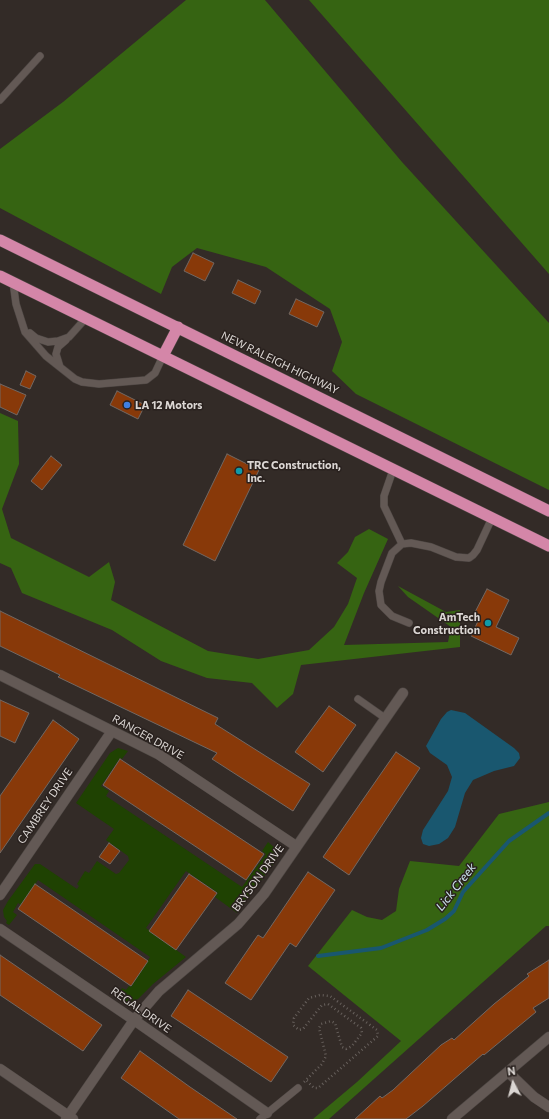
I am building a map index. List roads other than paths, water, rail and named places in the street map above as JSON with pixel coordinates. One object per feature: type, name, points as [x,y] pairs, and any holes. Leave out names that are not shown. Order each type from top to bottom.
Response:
[{"type":"highway","name":"NEW RALEIGH HIGHWAY","points":[[0,240],[549,510]]},
{"type":"highway","points":[[0,276],[549,546]]},
{"type":"highway","points":[[163,356],[178,327]]},
{"type":"street","name":"RANGER DRIVE","points":[[0,675],[158,754],[296,846]]},
{"type":"street","name":"BRYSON DRIVE","points":[[69,1118],[134,1020],[159,991],[238,924],[264,894],[403,692]]},
{"type":"street","name":"CAMBREY DRIVE","points":[[0,895],[112,731]]},
{"type":"street","name":"REGAL DRIVE","points":[[0,929],[134,1020],[264,1116]]},
{"type":"street","points":[[452,1119],[549,1037]]},
{"type":"street","points":[[0,1069],[69,1118]]},
{"type":"street","points":[[508,1072],[530,1094],[549,1107]]},
{"type":"lane","points":[[0,100],[40,56]]},
{"type":"lane","points":[[13,282],[20,319],[25,332],[61,370],[74,379],[90,384],[139,381],[151,377],[155,373],[163,356]]},
{"type":"lane","points":[[61,370],[56,354],[58,347],[86,318]]},
{"type":"lane","points":[[20,319],[27,331],[36,338],[48,342],[58,341],[69,337]]},
{"type":"lane","points":[[393,470],[384,496],[384,506],[402,544]]},
{"type":"lane","points":[[409,623],[392,616],[385,611],[379,598],[381,582],[392,553],[402,544],[420,544],[456,557],[469,558],[477,550],[492,518]]},
{"type":"lane","points":[[358,699],[385,718]]},
{"type":"lane","points":[[264,1116],[298,1088]]},
{"type":"water","points":[[451,710],[465,713],[514,748],[519,753],[520,758],[514,766],[494,771],[473,780],[465,793],[455,827],[448,838],[439,844],[429,846],[423,844],[421,838],[423,830],[448,791],[452,777],[447,765],[430,753],[426,746],[441,719]]},
{"type":"waterway","name":"Lick Creek","points":[[318,956],[381,948],[427,930],[445,919],[454,911],[463,892],[509,841],[549,813]]},
{"type":"place","name":"LA 12 Motors","points":[[127,405]]},
{"type":"place","name":"TRC Construction, Inc.","points":[[239,471]]},
{"type":"place","name":"AmTech Construction","points":[[488,623]]}]
